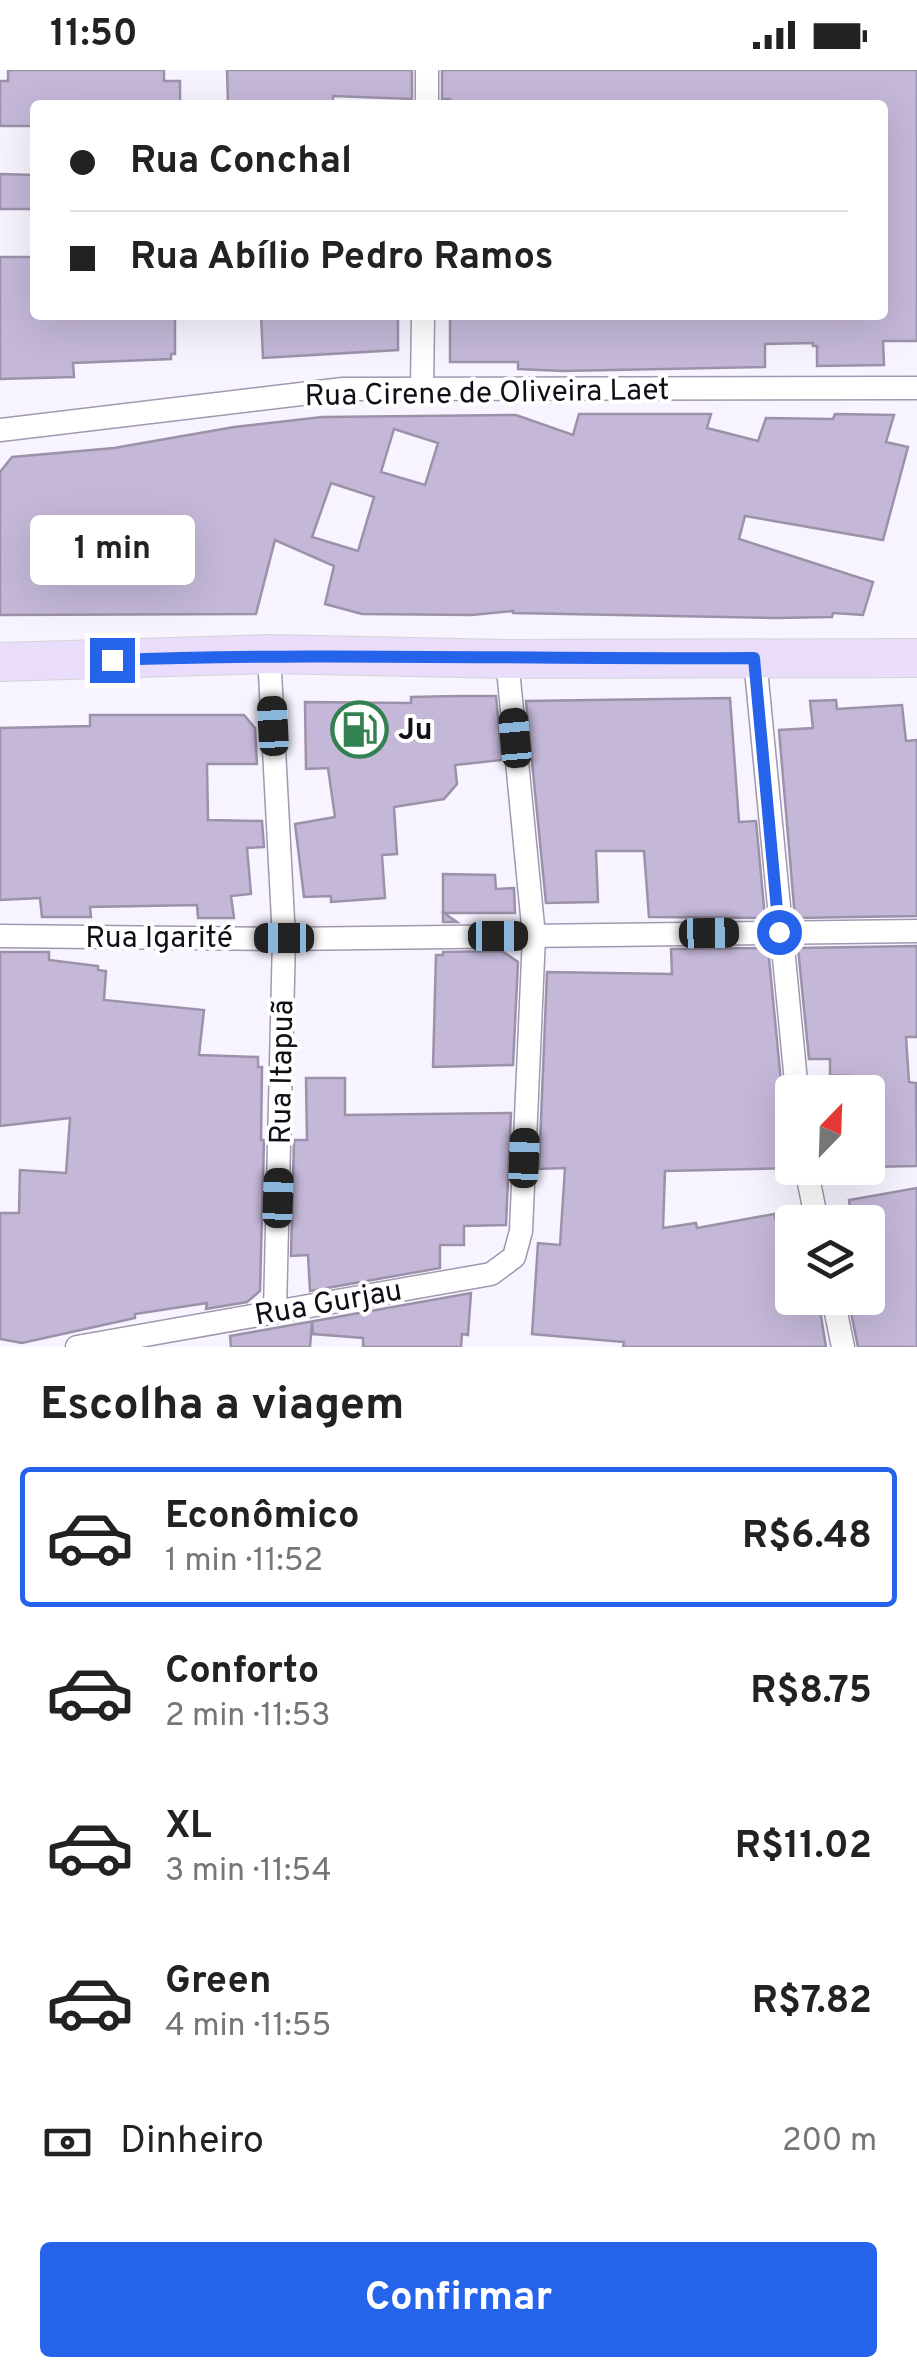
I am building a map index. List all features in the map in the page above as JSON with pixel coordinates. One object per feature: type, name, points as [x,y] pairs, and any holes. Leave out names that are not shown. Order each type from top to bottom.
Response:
[{"type":"main road","points":[[0,662],[269,654],[507,660],[917,658]]},
{"type":"street","points":[[427,70],[427,100]]},
{"type":"street","points":[[422,389],[424,320]]},
{"type":"street","name":"Rua Cirene de Oliveira Laet","points":[[0,430],[343,389],[917,388]]},
{"type":"street","name":"Rua Itapuã","points":[[269,654],[284,938],[275,1310]]},
{"type":"street","points":[[754,658],[795,1075]]},
{"type":"street","points":[[507,660],[534,936]]},
{"type":"street","name":"Rua Igarité","points":[[0,936],[284,938],[917,932]]},
{"type":"street","name":"Rua Gurjau","points":[[77,1347],[491,1274],[514,1257],[521,1232],[534,936]]},
{"type":"street","points":[[837,1315],[844,1347]]},
{"type":"building","points":[[8,70],[164,70],[164,81],[180,81],[180,100],[30,100],[30,126],[0,126],[0,81],[8,81]]},
{"type":"building","points":[[227,70],[412,70],[412,99],[333,96],[333,100],[228,100]]},
{"type":"building","points":[[442,70],[917,70],[917,341],[883,341],[884,365],[817,366],[817,346],[813,343],[765,344],[765,367],[563,371],[518,369],[518,362],[450,362],[450,320],[888,320],[888,100],[442,99]]},
{"type":"building","points":[[0,174],[30,175],[30,209],[0,209]]},
{"type":"building","points":[[0,257],[30,257],[30,320],[175,320],[175,354],[171,354],[171,359],[73,363],[74,377],[0,379]]},
{"type":"building","points":[[261,320],[398,320],[398,350],[263,358]]},
{"type":"building","points":[[579,414],[711,414],[707,428],[758,441],[766,418],[894,415],[886,442],[908,447],[883,540],[745,516],[739,539],[873,582],[863,615],[833,613],[832,617],[776,618],[513,611],[472,615],[362,614],[325,604],[334,566],[275,540],[256,614],[0,615],[0,472],[12,457],[114,448],[234,427],[322,417],[516,415],[573,435]],"holes":[[[394,429],[438,443],[425,485],[381,472]],[[331,483],[374,497],[358,551],[312,537]]]},
{"type":"building","points":[[496,696],[502,760],[455,765],[457,784],[444,799],[394,807],[397,854],[382,855],[385,898],[331,902],[331,896],[304,897],[295,824],[335,817],[328,768],[306,769],[305,702],[411,703],[411,697]]},
{"type":"building","points":[[730,698],[739,822],[756,821],[765,918],[649,917],[644,851],[596,851],[598,902],[546,903],[526,701]]},
{"type":"building","points":[[836,700],[837,709],[902,705],[906,741],[917,740],[917,916],[795,918],[779,730],[813,728],[810,701]]},
{"type":"building","points":[[90,715],[244,715],[255,728],[257,764],[207,764],[208,820],[262,821],[264,847],[247,848],[251,894],[231,896],[234,918],[198,918],[197,905],[90,907],[91,917],[42,917],[40,898],[0,900],[0,728],[90,726]]},
{"type":"building","points":[[443,874],[495,875],[496,889],[514,888],[515,913],[444,913],[457,922],[443,922]]},
{"type":"building","points":[[917,946],[917,1037],[906,1037],[909,1082],[916,1083],[917,1166],[885,1167],[885,1075],[830,1075],[830,1059],[809,1059],[798,948]]},
{"type":"building","points":[[768,948],[780,1075],[775,1075],[775,1168],[665,1171],[663,1228],[696,1223],[697,1228],[774,1214],[775,1315],[821,1315],[826,1347],[623,1347],[624,1342],[532,1334],[538,1243],[560,1245],[565,1168],[539,1169],[547,972],[672,974],[671,949]]},
{"type":"building","points":[[502,951],[518,962],[513,1065],[433,1067],[436,955]]},
{"type":"building","points":[[0,952],[49,952],[49,960],[98,966],[98,970],[106,971],[104,1000],[204,1010],[199,1055],[258,1057],[258,1067],[262,1067],[264,1140],[260,1291],[247,1302],[206,1309],[207,1303],[135,1314],[135,1318],[22,1343],[0,1339],[0,1213],[19,1213],[20,1170],[66,1173],[70,1118],[0,1126]]},
{"type":"building","points":[[306,1078],[345,1078],[345,1115],[511,1113],[506,1225],[464,1226],[464,1245],[440,1245],[440,1268],[310,1291],[308,1255],[291,1256],[294,1140],[307,1140]]},
{"type":"building","points":[[917,1188],[917,1347],[858,1347],[851,1315],[885,1315],[885,1205],[850,1205],[849,1200]]},
{"type":"building","points":[[471,1293],[468,1335],[462,1334],[461,1347],[363,1347],[363,1338],[313,1334],[312,1322],[310,1347],[231,1347],[230,1336]]},
{"type":"place","name":"Ju","points":[[359,729]]},
{"type":"route","points":[[112,660],[269,654],[507,660],[754,658],[779,932]]}]
